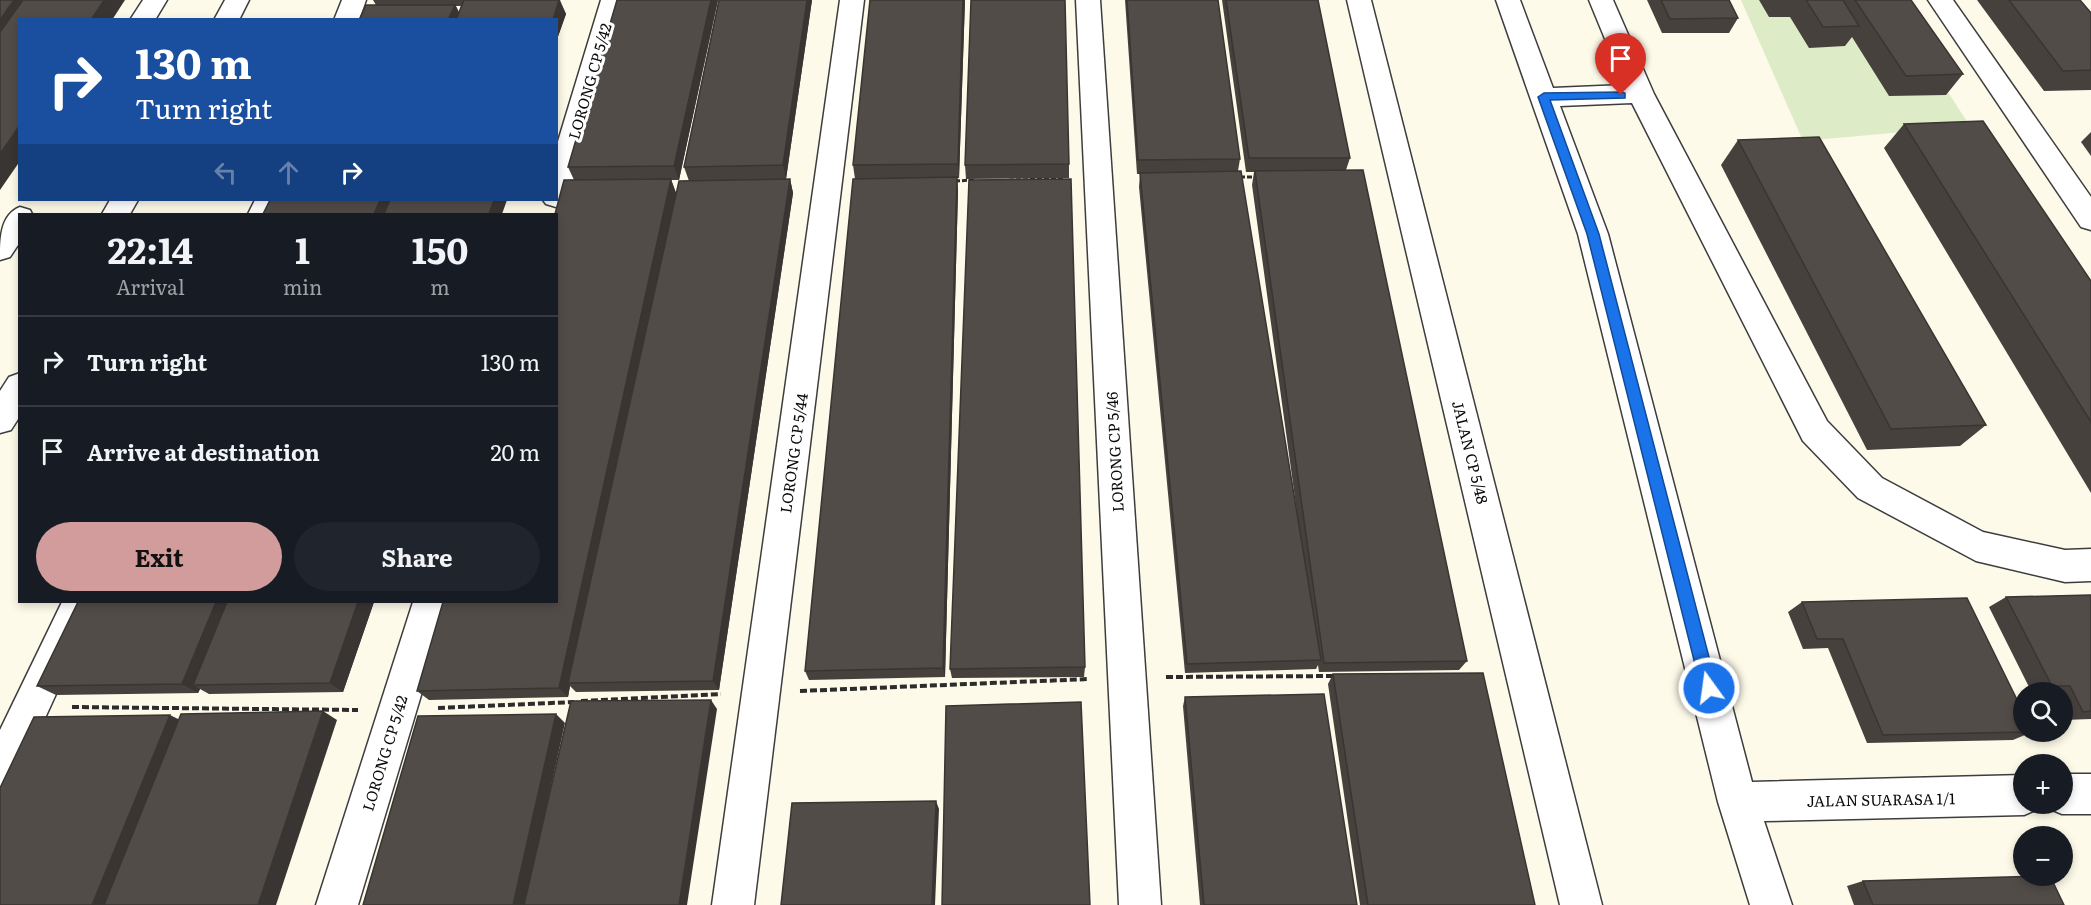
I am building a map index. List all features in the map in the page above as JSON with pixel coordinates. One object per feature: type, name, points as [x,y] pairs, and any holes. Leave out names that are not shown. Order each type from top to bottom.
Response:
[{"type":"street","points":[[143,18],[155,0]]},
{"type":"street","points":[[227,18],[237,0]]},
{"type":"street","points":[[347,18],[354,0]]},
{"type":"street","name":"LORONG CP 5/42","points":[[558,191],[613,0]]},
{"type":"street","name":"LORONG CP 5/44","points":[[733,905],[852,0]]},
{"type":"street","name":"LORONG CP 5/46","points":[[1089,0],[1140,905]]},
{"type":"street","name":"JALAN CP 5/48","points":[[1359,0],[1581,905]]},
{"type":"street","points":[[1508,0],[1593,234],[1738,802],[1771,905]]},
{"type":"street","points":[[1601,0],[1641,94],[1815,431],[1870,488],[1976,546],[2065,566],[2091,565]]},
{"type":"street","points":[[1940,0],[2091,219]]},
{"type":"street","points":[[1544,97],[1641,94]]},
{"type":"street","points":[[0,249],[18,221]]},
{"type":"street","points":[[0,420],[18,389]]},
{"type":"street","points":[[0,772],[80,603]]},
{"type":"street","name":"LORONG CP 5/42","points":[[337,905],[431,603]]},
{"type":"street","points":[[2073,794],[2091,794]]},
{"type":"street","name":"JALAN SUARASA 1/1","points":[[1738,802],[2013,795]]},
{"type":"path","points":[[1240,177],[1263,177]]},
{"type":"path","points":[[1005,180],[1099,178]]},
{"type":"path","points":[[946,181],[981,180]]},
{"type":"green space","points":[[1741,0],[1888,0],[1970,126],[1803,141]]},
{"type":"building","points":[[0,0],[14,0],[0,20]]},
{"type":"building","points":[[23,0],[104,0],[92,18],[18,18],[18,128],[0,154],[0,32]]},
{"type":"building","points":[[464,0],[559,0],[554,18],[457,18]]},
{"type":"building","points":[[617,0],[711,0],[674,166],[568,167]]},
{"type":"building","points":[[719,0],[807,0],[783,165],[684,167]]},
{"type":"building","points":[[870,0],[963,0],[958,164],[853,165]]},
{"type":"building","points":[[971,0],[1065,0],[1069,164],[965,165]]},
{"type":"building","points":[[1127,0],[1218,0],[1240,159],[1138,160]]},
{"type":"building","points":[[1226,0],[1318,0],[1350,158],[1249,158]]},
{"type":"building","points":[[1661,0],[1729,0],[1738,18],[1670,19]]},
{"type":"building","points":[[1806,0],[1843,0],[1859,26],[1823,27]]},
{"type":"building","points":[[1855,0],[1911,0],[1963,74],[1906,76]]},
{"type":"building","points":[[2009,0],[2080,0],[2091,13],[2091,70],[2063,71]]},
{"type":"building","points":[[366,5],[455,5],[449,18],[360,18]]},
{"type":"building","points":[[1983,121],[2091,281],[2091,422],[1904,124]]},
{"type":"building","points":[[1819,137],[1986,425],[1891,429],[1738,140]]},
{"type":"building","points":[[1363,170],[1467,661],[1324,663],[1255,171]]},
{"type":"building","points":[[1241,171],[1321,660],[1187,664],[1140,173]]},
{"type":"building","points":[[957,177],[943,668],[805,671],[853,179]]},
{"type":"building","points":[[671,179],[559,688],[417,691],[443,603],[558,603],[558,213],[555,213],[564,180]]},
{"type":"building","points":[[790,179],[713,681],[568,683],[679,181]]},
{"type":"building","points":[[1071,179],[1085,667],[950,669],[969,180]]},
{"type":"building","points":[[270,201],[380,201],[374,213],[264,213]]},
{"type":"building","points":[[390,201],[494,201],[489,213],[384,213]]},
{"type":"building","points":[[2091,595],[2091,711],[2083,712],[2073,692],[2073,682],[2050,682],[2006,597]]},
{"type":"building","points":[[1967,598],[2013,692],[2013,732],[1883,735],[1843,639],[1817,639],[1802,602]]},
{"type":"building","points":[[78,603],[216,603],[182,684],[37,686]]},
{"type":"building","points":[[227,603],[358,603],[330,683],[193,685]]},
{"type":"building","points":[[1483,673],[1535,905],[1368,905],[1333,674]]},
{"type":"building","points":[[1324,694],[1357,905],[1204,905],[1185,697]]},
{"type":"building","points":[[711,700],[679,905],[524,905],[571,701]]},
{"type":"building","points":[[1081,702],[1090,905],[942,905],[946,706]]},
{"type":"building","points":[[323,711],[258,905],[104,905],[181,714]]},
{"type":"building","points":[[556,714],[513,905],[363,905],[418,716]]},
{"type":"building","points":[[170,715],[92,905],[0,905],[0,788],[34,717]]},
{"type":"building","points":[[936,801],[932,905],[781,905],[792,803]]},
{"type":"building","points":[[2013,877],[2013,886],[2055,886],[2064,905],[1873,905],[1863,881]]},
{"type":"route","points":[[1621,95],[1544,97],[1593,234],[1709,688]]}]
